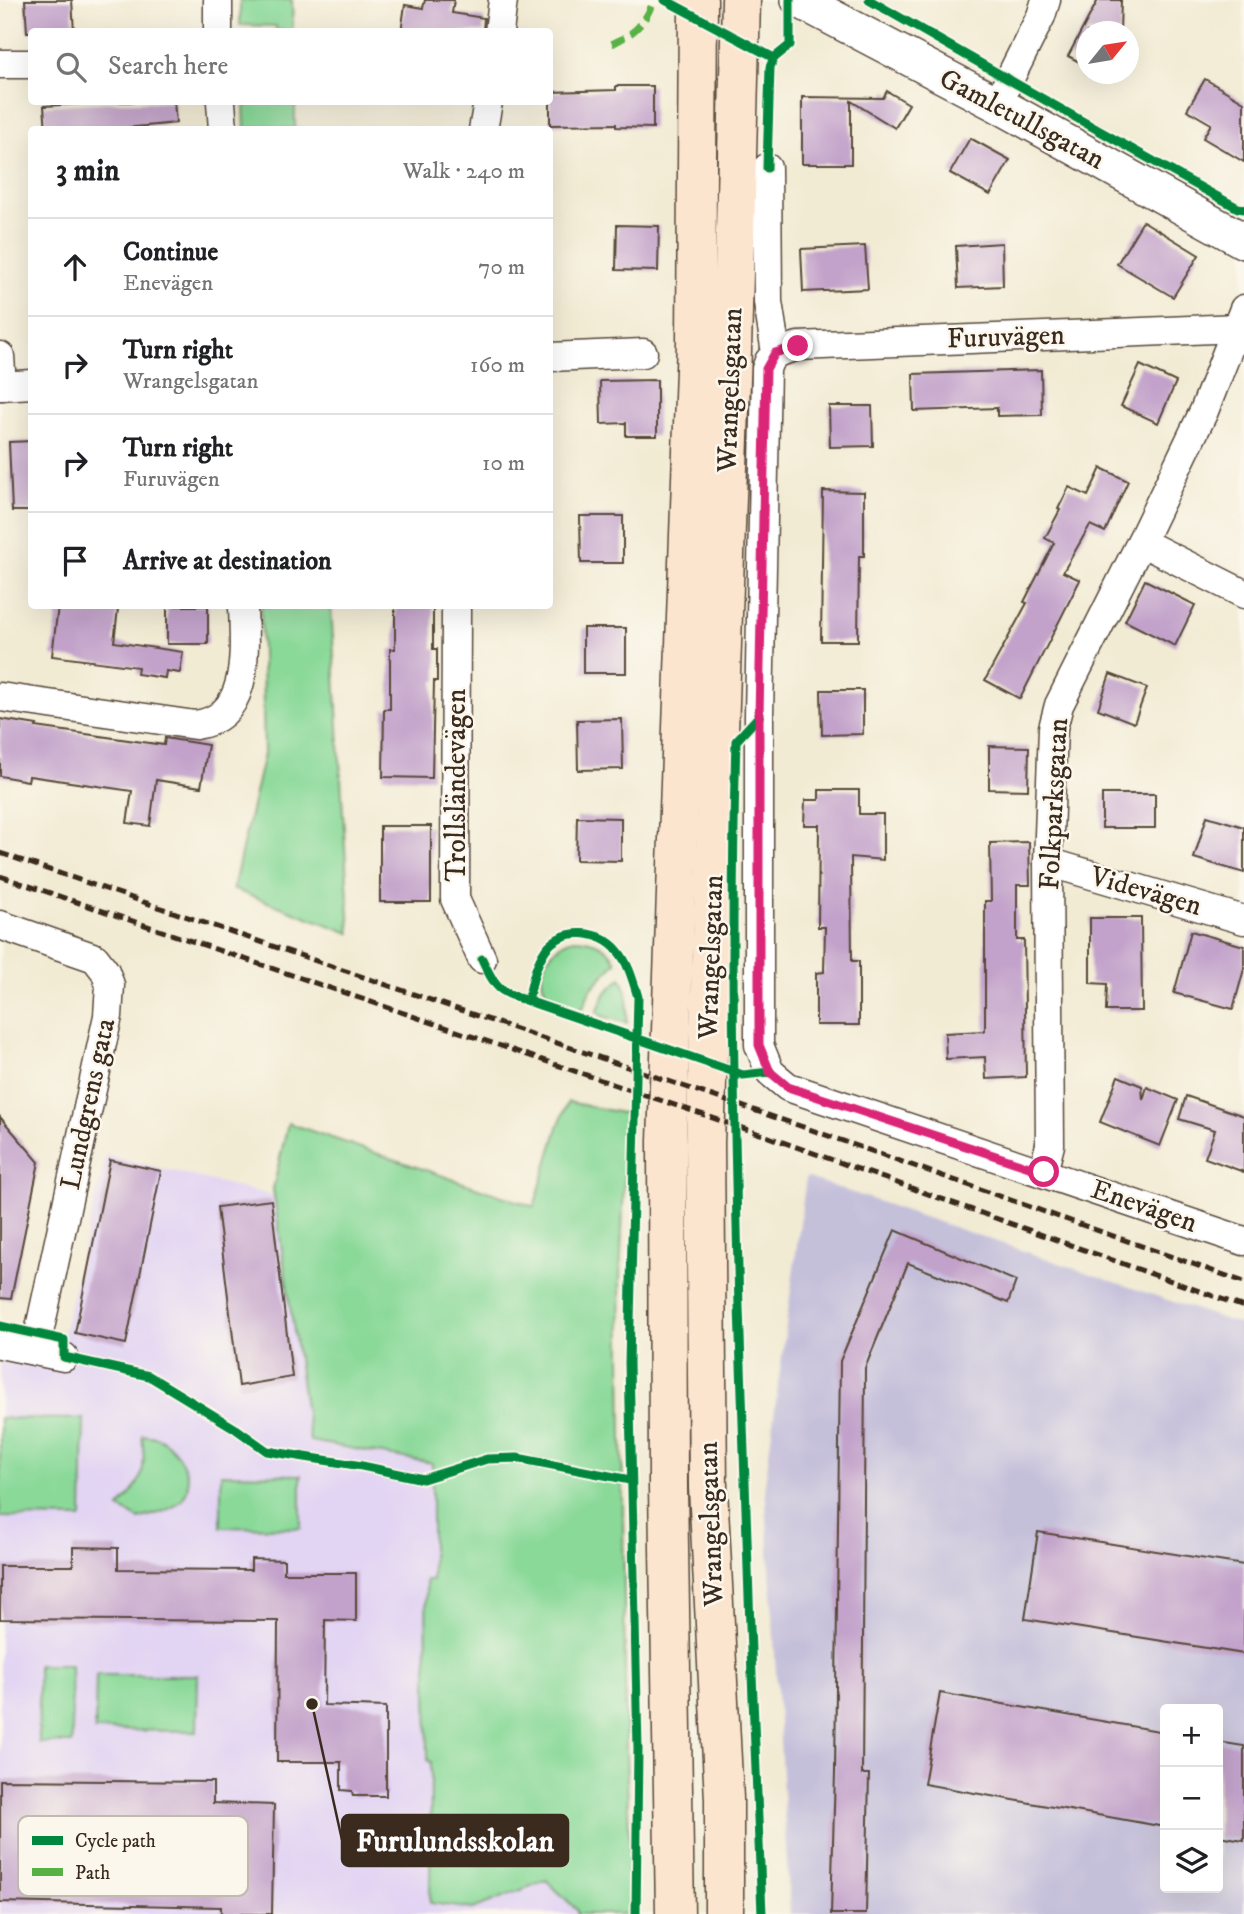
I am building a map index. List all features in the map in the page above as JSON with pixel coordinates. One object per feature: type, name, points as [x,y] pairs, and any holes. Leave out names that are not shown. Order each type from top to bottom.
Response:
[{"type":"main road","name":"Wrangelsgatan","points":[[675,1914],[668,1487],[667,1140],[696,342],[698,0]]},
{"type":"main road","name":"Wrangelsgatan","points":[[724,1914],[724,1799],[708,1488],[705,1143],[741,0]]},
{"type":"street","points":[[218,0],[218,28]]},
{"type":"street","points":[[500,28],[503,0]]},
{"type":"street","name":"Gamletullsgatan","points":[[799,0],[997,104],[1244,241]]},
{"type":"street","points":[[997,104],[1041,16],[1046,0]]},
{"type":"street","points":[[0,65],[28,64]]},
{"type":"street","points":[[221,105],[223,126]]},
{"type":"street","points":[[484,126],[487,105]]},
{"type":"street","points":[[767,168],[768,302],[775,353]]},
{"type":"street","name":"Furuvägen","points":[[775,353],[798,346],[1241,319]]},
{"type":"street","name":"Folkparksgatan","points":[[1044,1172],[1050,1145],[1048,862],[1053,728],[1059,705],[1142,542],[1203,411],[1241,319]]},
{"type":"street","points":[[553,357],[643,353]]},
{"type":"street","name":"Wrangelsgatan","points":[[770,1072],[759,1045],[759,716],[766,369],[775,353]]},
{"type":"street","points":[[0,356],[1,386],[28,384]]},
{"type":"street","points":[[1142,542],[1244,594]]},
{"type":"street","points":[[0,697],[195,725],[207,723],[223,714],[240,687],[244,652],[243,609]]},
{"type":"street","name":"Trollsländevägen","points":[[456,609],[456,899],[482,958]]},
{"type":"street","name":"Videvägen","points":[[1048,862],[1244,920]]},
{"type":"street","name":"Lundgrens gata","points":[[0,925],[94,958],[105,971],[110,985],[108,1016],[35,1351]]},
{"type":"street","name":"Enevägen","points":[[770,1072],[788,1087],[1244,1241]]},
{"type":"street","points":[[0,1344],[64,1357]]},
{"type":"shaded area","points":[[106,1155],[274,1196],[310,1441],[613,1494],[634,1914],[0,1914],[0,1358],[55,1368]]},
{"type":"shaded area","points":[[806,1177],[1244,1326],[1244,1914],[790,1914],[765,1483]]},
{"type":"green space","points":[[240,0],[292,0],[293,28],[240,25]]},
{"type":"green space","points":[[244,105],[295,105],[295,126],[245,126]]},
{"type":"green space","points":[[261,609],[331,609],[350,933],[233,889],[264,754]]},
{"type":"green space","points":[[573,939],[598,944],[613,956],[616,962],[590,990],[583,1008],[579,1009],[552,998],[542,979],[543,970],[551,954],[557,947]]},
{"type":"green space","points":[[621,978],[627,995],[627,1023],[597,1012],[606,992]]},
{"type":"green space","points":[[568,1102],[627,1114],[620,1278],[626,1753],[631,1885],[629,1914],[577,1914],[577,1910],[546,1880],[473,1909],[430,1903],[431,1761],[428,1761],[426,1580],[432,1580],[432,1463],[310,1441],[273,1189],[288,1123],[534,1207]]},
{"type":"green space","points":[[0,1418],[84,1419],[82,1518],[0,1517]]},
{"type":"green space","points":[[142,1435],[158,1438],[172,1448],[183,1464],[188,1481],[183,1498],[174,1506],[139,1519],[119,1508],[134,1490],[141,1475],[144,1458]]},
{"type":"green space","points":[[221,1474],[301,1475],[301,1528],[221,1527]]},
{"type":"green space","points":[[38,1665],[71,1665],[72,1743],[39,1743]]},
{"type":"green space","points":[[96,1675],[198,1675],[197,1731],[95,1730]]},
{"type":"building","points":[[25,0],[72,0],[74,28],[28,28],[27,32]]},
{"type":"building","points":[[425,0],[454,0],[452,13],[484,18],[483,28],[402,28],[405,5],[423,8]]},
{"type":"building","points":[[1098,0],[1121,0],[1120,21],[1087,21]]},
{"type":"building","points":[[1076,41],[1076,60],[1068,56]]},
{"type":"building","points":[[1205,79],[1244,102],[1244,162],[1203,138],[1211,124],[1187,110]]},
{"type":"building","points":[[616,86],[653,86],[653,128],[616,127],[616,124],[550,125],[553,92],[616,90]]},
{"type":"building","points":[[887,91],[909,104],[895,128],[851,101],[851,164],[802,164],[802,97],[883,98]]},
{"type":"building","points":[[174,105],[176,123],[146,126],[46,126],[44,106]]},
{"type":"building","points":[[970,138],[1010,160],[990,195],[950,173]]},
{"type":"building","points":[[1143,221],[1199,255],[1173,297],[1117,264]]},
{"type":"building","points":[[617,225],[659,226],[658,271],[616,270]]},
{"type":"building","points":[[1002,243],[1003,286],[958,288],[956,246]]},
{"type":"building","points":[[865,246],[868,289],[803,292],[801,249]]},
{"type":"building","points":[[1140,365],[1176,382],[1158,423],[1121,406]]},
{"type":"building","points":[[1041,370],[1042,415],[997,416],[997,408],[914,411],[913,374]]},
{"type":"building","points":[[657,380],[657,436],[626,436],[626,423],[601,424],[600,381]]},
{"type":"building","points":[[829,406],[872,406],[873,446],[830,447]]},
{"type":"building","points":[[28,441],[28,511],[12,511],[9,442]]},
{"type":"building","points":[[1101,468],[1128,481],[1105,532],[1090,525],[1063,572],[1080,580],[1020,699],[985,680],[1027,603],[1024,602],[1054,543],[1045,538],[1069,487],[1088,496]]},
{"type":"building","points":[[823,491],[864,492],[864,556],[859,556],[858,641],[821,641]]},
{"type":"building","points":[[580,516],[623,516],[623,563],[581,563]]},
{"type":"building","points":[[1145,580],[1195,605],[1175,646],[1125,621]]},
{"type":"building","points":[[58,609],[118,609],[114,642],[183,652],[180,673],[166,671],[165,678],[137,674],[138,667],[52,656]]},
{"type":"building","points":[[167,609],[208,609],[208,644],[167,644]]},
{"type":"building","points":[[395,609],[433,609],[433,649],[437,649],[437,681],[434,681],[432,778],[383,777],[384,709],[390,709],[390,649],[395,649]]},
{"type":"building","points":[[583,628],[626,628],[626,673],[583,673]]},
{"type":"building","points":[[1110,674],[1147,688],[1134,723],[1098,709]]},
{"type":"building","points":[[821,690],[863,690],[863,734],[822,735]]},
{"type":"building","points":[[0,719],[37,725],[36,727],[164,745],[165,738],[208,745],[201,787],[156,780],[150,826],[127,823],[132,791],[29,776],[28,781],[0,776]]},
{"type":"building","points":[[622,719],[623,769],[578,770],[577,720]]},
{"type":"building","points":[[989,746],[1029,747],[1028,790],[989,789]]},
{"type":"building","points":[[819,790],[859,790],[859,814],[883,814],[883,860],[851,857],[852,961],[859,961],[859,1025],[816,1025],[816,973],[824,972],[825,927],[818,927],[819,825],[804,825],[805,800],[819,800]]},
{"type":"building","points":[[1102,794],[1155,794],[1155,828],[1102,828]]},
{"type":"building","points":[[1207,816],[1244,827],[1244,873],[1194,858]]},
{"type":"building","points":[[577,817],[621,818],[621,861],[576,860]]},
{"type":"building","points":[[380,826],[431,826],[431,902],[380,902]]},
{"type":"building","points":[[1029,842],[1030,885],[1017,885],[1017,940],[1024,940],[1026,1077],[986,1079],[985,1057],[946,1059],[945,1033],[985,1031],[985,901],[991,901],[990,843]]},
{"type":"building","points":[[1090,918],[1141,918],[1142,1011],[1106,1011],[1107,984],[1090,983]]},
{"type":"building","points":[[1191,931],[1244,946],[1244,969],[1233,1009],[1174,993]]},
{"type":"building","points":[[1118,1076],[1142,1086],[1143,1100],[1147,1087],[1178,1100],[1160,1146],[1100,1122]]},
{"type":"building","points":[[1186,1096],[1244,1116],[1244,1172],[1205,1158],[1215,1130],[1179,1119]]},
{"type":"building","points":[[0,1117],[39,1162],[11,1299],[0,1298]]},
{"type":"building","points":[[110,1160],[161,1171],[126,1344],[75,1333]]},
{"type":"building","points":[[271,1200],[292,1377],[239,1386],[217,1207]]},
{"type":"building","points":[[895,1230],[1016,1281],[1008,1303],[908,1263],[865,1368],[862,1774],[869,1774],[866,1914],[831,1914],[840,1361]]},
{"type":"building","points":[[1038,1532],[1244,1565],[1244,1654],[1025,1619]]},
{"type":"building","points":[[73,1547],[118,1548],[118,1569],[251,1570],[251,1559],[284,1560],[284,1573],[356,1573],[356,1621],[325,1620],[324,1705],[386,1707],[386,1796],[353,1796],[352,1791],[341,1790],[341,1762],[277,1762],[278,1621],[0,1619],[0,1566],[73,1566]]},
{"type":"building","points":[[940,1693],[1160,1731],[1160,1826],[924,1784]]},
{"type":"building","points":[[1223,1743],[1244,1746],[1244,1840],[1223,1837]]},
{"type":"building","points":[[0,1780],[213,1782],[213,1803],[274,1805],[272,1914],[221,1914],[221,1907],[0,1902]]},
{"type":"railway","points":[[0,853],[806,1128],[1244,1282]]},
{"type":"railway","points":[[0,876],[763,1135],[1244,1307]]},
{"type":"marked path","points":[[612,44],[638,27],[647,16],[654,0]]},
{"type":"cycle path","points":[[665,0],[774,58]]},
{"type":"cycle path","points":[[767,168],[770,67],[774,58],[790,45],[790,0]]},
{"type":"cycle path","points":[[869,0],[1145,157],[1244,209]]},
{"type":"cycle path","points":[[759,716],[736,741],[733,953],[739,1307],[762,1914]]},
{"type":"cycle path","points":[[482,959],[498,987],[528,1001],[537,968],[546,949],[562,937],[572,934],[592,935],[611,944],[622,956],[638,997],[629,1363],[638,1749],[636,1914]]},
{"type":"cycle path","points":[[528,1001],[743,1075],[770,1072]]},
{"type":"cycle path","points":[[0,1326],[64,1340],[64,1357],[149,1376],[267,1451],[423,1479],[487,1459],[517,1458],[630,1480]]},
{"type":"place","name":"Furulundsskolan","points":[[312,1704]]},
{"type":"route","points":[[798,346],[775,353],[766,369],[759,716],[759,1045],[770,1072],[788,1087],[1044,1172]]}]
